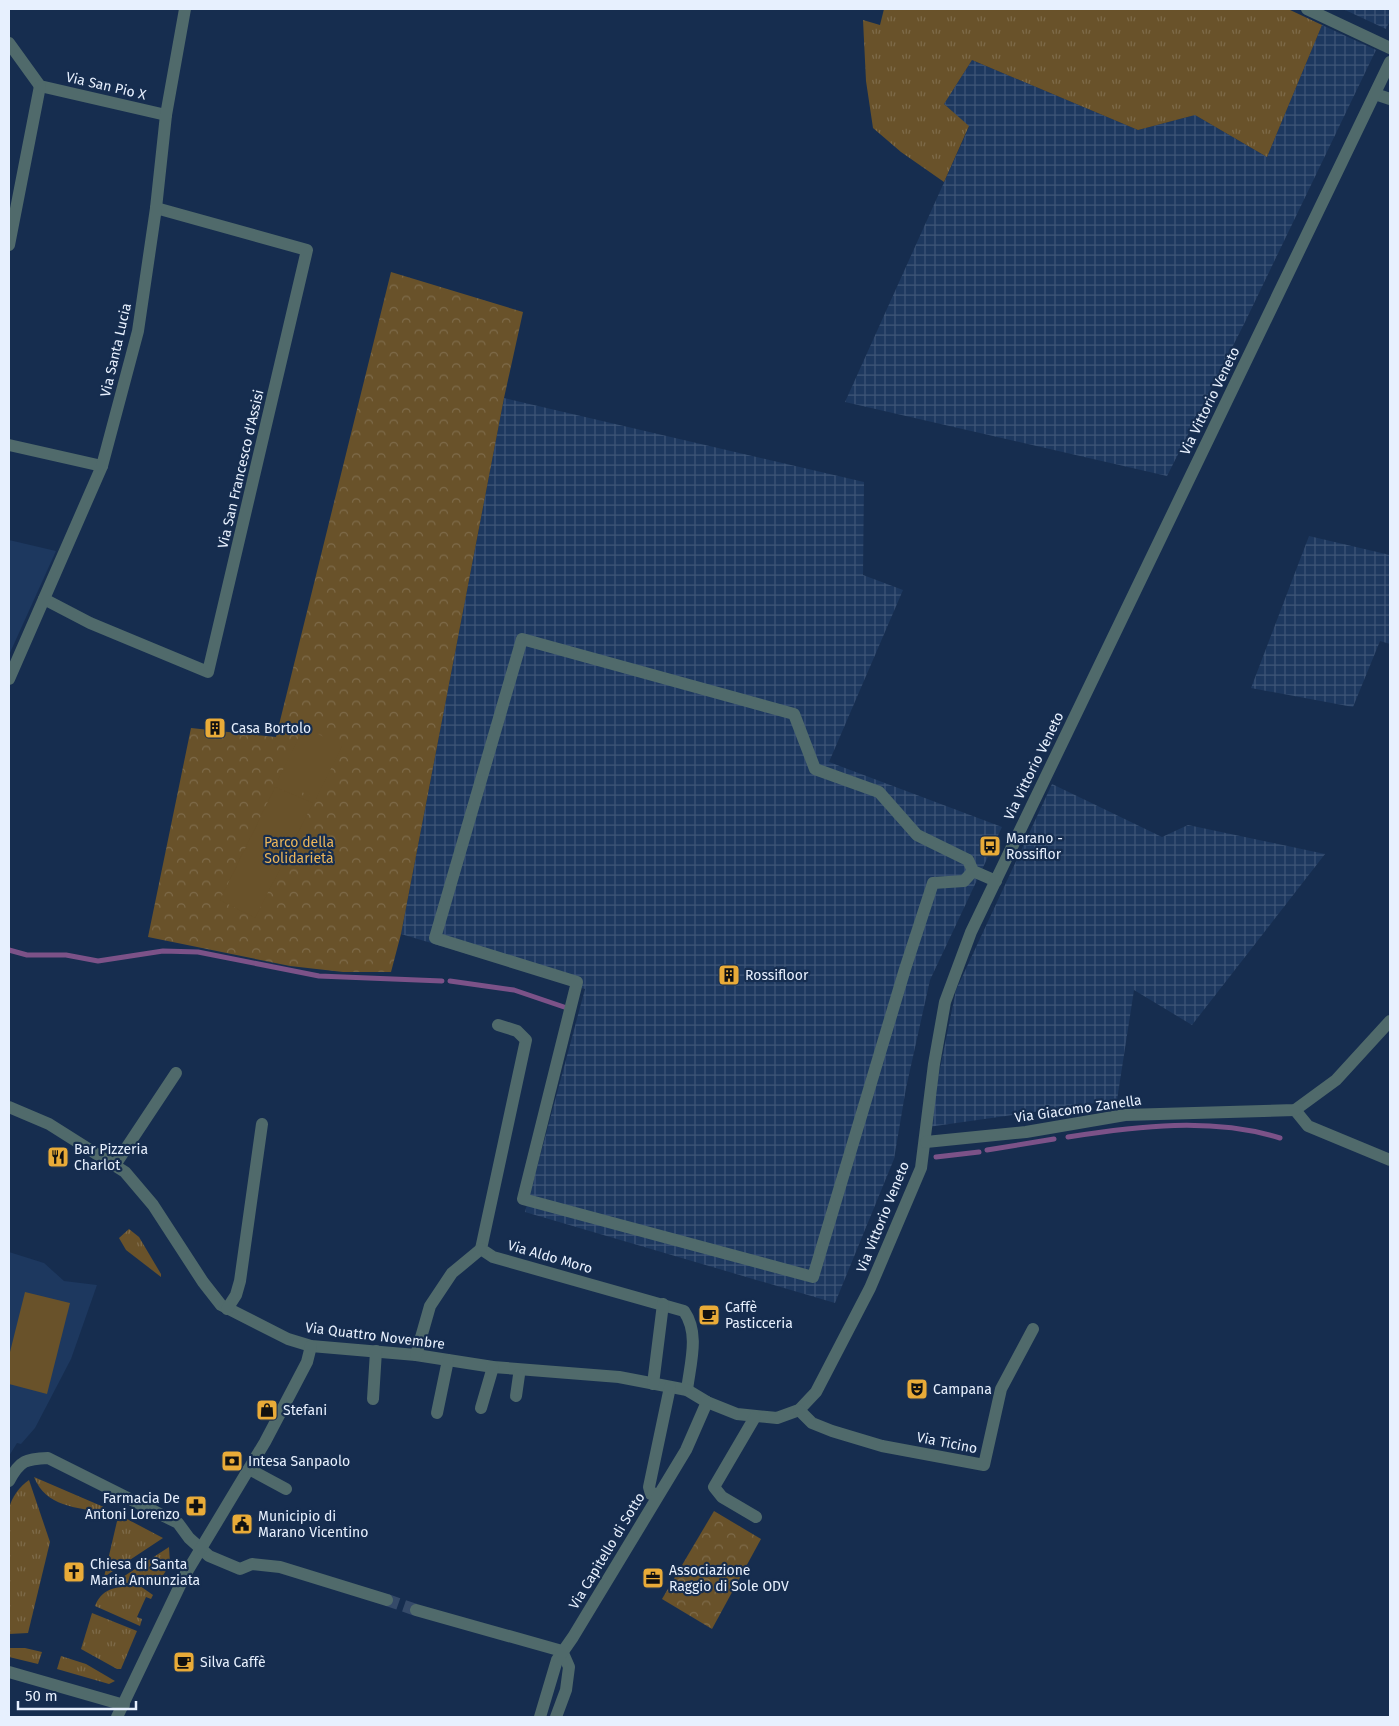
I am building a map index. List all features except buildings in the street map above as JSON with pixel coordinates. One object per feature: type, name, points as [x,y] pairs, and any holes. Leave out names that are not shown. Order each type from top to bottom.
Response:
[{"type":"street","name":"Via Santa Lucia","points":[[9,679],[102,466],[138,331],[156,208],[166,115],[185,9]]},
{"type":"street","points":[[1307,9],[1390,48]]},
{"type":"street","points":[[9,43],[40,86],[9,245]]},
{"type":"street","name":"Via Vittorio Veneto","points":[[707,1402],[737,1414],[755,1417],[777,1418],[799,1410],[816,1392],[870,1288],[921,1168],[926,1142],[934,1064],[945,1002],[971,932],[1390,62]]},
{"type":"street","name":"Via San Pio X","points":[[40,86],[166,115]]},
{"type":"street","points":[[1375,94],[1390,99]]},
{"type":"street","name":"Via San Francesco d'Assisi","points":[[44,600],[90,623],[208,672],[307,250],[156,208]]},
{"type":"street","points":[[9,445],[102,466]]},
{"type":"street","points":[[973,872],[964,881],[933,883],[905,969],[813,1277],[523,1199],[577,982],[435,938],[522,639],[794,714],[815,769],[879,792],[917,835],[968,860],[973,872],[996,880]]},
{"type":"street","points":[[1390,1022],[1336,1080],[1295,1110],[1308,1126],[1390,1160]]},
{"type":"street","points":[[416,1355],[430,1306],[452,1273],[482,1248],[526,1040],[517,1032],[498,1025]]},
{"type":"street","points":[[115,1165],[176,1073]]},
{"type":"street","name":"Via Quattro Novembre","points":[[9,1107],[49,1124],[115,1165],[129,1176],[153,1205],[203,1282],[226,1309],[288,1338],[311,1346],[416,1355],[519,1372],[619,1377],[687,1390],[707,1402]]},
{"type":"street","name":"Via Giacomo Zanella","points":[[926,1142],[1026,1132],[1125,1115],[1295,1110]]},
{"type":"street","points":[[226,1309],[236,1295],[240,1281],[262,1124]]},
{"type":"street","name":"Via Aldo Moro","points":[[482,1248],[493,1257],[684,1311],[692,1322],[693,1334],[687,1390]]},
{"type":"street","points":[[653,1384],[662,1304]]},
{"type":"street","name":"Via Ticino","points":[[799,1410],[812,1423],[840,1434],[882,1446],[984,1466],[1001,1388],[1033,1329]]},
{"type":"street","points":[[117,1717],[185,1575],[249,1469],[307,1362],[311,1346]]},
{"type":"street","points":[[373,1399],[376,1351]]},
{"type":"street","points":[[438,1413],[448,1360]]},
{"type":"street","points":[[481,1408],[493,1367]]},
{"type":"street","points":[[516,1396],[519,1372]]},
{"type":"street","points":[[658,1494],[651,1494],[649,1487],[670,1387]]},
{"type":"street","name":"Via Capitello di Sotto","points":[[540,1717],[557,1660],[573,1637],[686,1450],[707,1402]]},
{"type":"street","points":[[755,1417],[714,1487],[722,1497],[756,1516]]},
{"type":"street","points":[[9,1481],[15,1468],[28,1459],[48,1458],[178,1523],[200,1550],[215,1560],[240,1569],[252,1564],[280,1567],[387,1600]]},
{"type":"street","points":[[249,1469],[286,1489]]},
{"type":"street","points":[[416,1610],[483,1627],[562,1651],[569,1666],[566,1690],[556,1717]]},
{"type":"street","points":[[9,1672],[124,1705]]},
{"type":"shaded area","points":[[1343,9],[1390,9],[1390,20],[1386,29]]},
{"type":"shaded area","points":[[1322,25],[1376,50],[1245,322],[1167,476],[845,402],[969,127],[944,104],[972,60],[1138,130],[1195,115],[1267,157]]},
{"type":"shaded area","points":[[504,398],[864,482],[863,575],[903,590],[829,762],[1002,827],[930,980],[906,1088],[894,1159],[835,1303],[525,1212],[585,989],[401,934]]},
{"type":"shaded area","points":[[1309,536],[1390,555],[1390,644],[1380,641],[1353,707],[1251,688]]},
{"type":"shaded area","points":[[9,540],[56,551],[9,655]]},
{"type":"shaded area","points":[[1052,784],[1162,837],[1188,825],[1325,854],[1192,1025],[1134,990],[1117,1100],[928,1127],[956,990]]},
{"type":"shaded area","points":[[9,1252],[44,1263],[64,1281],[97,1285],[71,1359],[35,1428],[21,1444],[17,1443],[9,1456]]},
{"type":"green space","points":[[884,9],[1288,9],[1322,25],[1267,157],[1195,115],[1138,130],[972,60],[944,104],[969,126],[944,182],[901,152],[873,128],[866,81],[863,20],[880,25]]},
{"type":"green space","name":"Parco della Solidarietà","points":[[391,272],[523,312],[504,398],[401,934],[391,972],[343,972],[290,966],[148,937],[191,728],[276,737]]},
{"type":"green space","points":[[304,727],[342,746],[316,799],[278,780]]},
{"type":"green space","points":[[275,787],[313,803],[255,918],[220,900]]},
{"type":"green space","points":[[129,1229],[139,1237],[161,1277],[126,1250],[119,1238]]},
{"type":"green space","points":[[25,1292],[70,1303],[47,1394],[9,1384],[9,1356]]},
{"type":"green space","points":[[34,1477],[106,1508],[104,1513],[73,1507],[54,1500],[39,1487]]},
{"type":"green space","points":[[29,1480],[50,1542],[28,1633],[9,1634],[9,1508],[16,1492]]},
{"type":"green space","points":[[110,1510],[163,1538],[104,1577],[118,1517],[109,1514]]},
{"type":"green space","points":[[714,1511],[761,1539],[712,1629],[662,1599]]},
{"type":"green space","points":[[169,1547],[170,1564],[156,1587],[144,1582],[112,1584]]},
{"type":"green space","points":[[140,1586],[153,1595],[151,1599],[146,1597],[137,1617],[142,1619],[140,1626],[95,1606],[103,1594],[113,1588]]},
{"type":"green space","points":[[92,1613],[137,1631],[121,1669],[117,1669],[81,1649]]},
{"type":"green space","points":[[9,1648],[25,1648],[42,1652],[38,1664],[9,1657]]},
{"type":"green space","points":[[61,1656],[86,1664],[115,1681],[109,1684],[57,1669]]},
{"type":"waterway","points":[[9,950],[27,955],[66,955],[98,961],[163,951],[198,952],[319,976],[442,981]]},
{"type":"waterway","points":[[450,981],[514,990],[567,1008]]},
{"type":"waterway","points":[[1068,1137],[1174,1125],[1228,1127],[1280,1138]]},
{"type":"waterway","points":[[987,1150],[1054,1139]]},
{"type":"waterway","points":[[936,1157],[979,1152]]},
{"type":"tunnel","points":[[387,1600],[416,1610]]},
{"type":"place","name":"Casa Bortolo","points":[[215,728]]},
{"type":"place","name":"Marano - Rossiflor","points":[[990,846]]},
{"type":"place","name":"Rossifloor","points":[[729,975]]},
{"type":"place","name":"Bar Pizzeria Charlot","points":[[58,1157]]},
{"type":"place","name":"Caffè Pasticceria","points":[[709,1315]]},
{"type":"place","name":"Campana","points":[[917,1389]]},
{"type":"place","name":"Stefani","points":[[267,1410]]},
{"type":"place","name":"Intesa Sanpaolo","points":[[232,1461]]},
{"type":"place","name":"Farmacia De Antoni Lorenzo","points":[[196,1506]]},
{"type":"place","name":"Municipio di Marano Vicentino","points":[[242,1524]]},
{"type":"place","name":"Chiesa di Santa Maria Annunziata","points":[[74,1572]]},
{"type":"place","name":"Associazione Raggio di Sole ODV","points":[[653,1578]]},
{"type":"place","name":"Silva Caffè","points":[[184,1662]]}]
